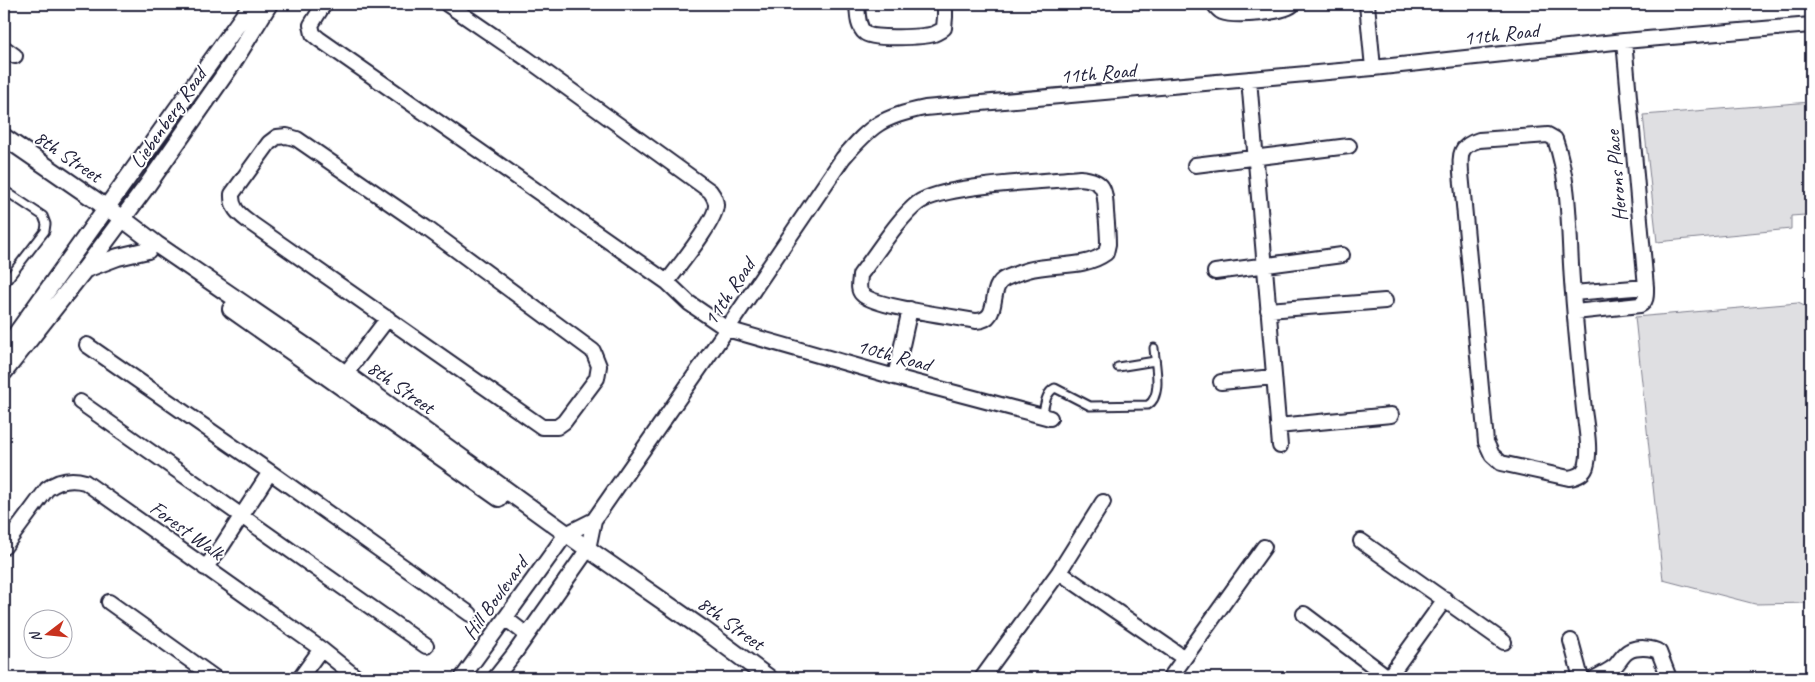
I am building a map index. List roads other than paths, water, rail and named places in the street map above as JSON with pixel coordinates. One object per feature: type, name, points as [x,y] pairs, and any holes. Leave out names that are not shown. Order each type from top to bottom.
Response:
[{"type":"street","name":"Liebenberg Road","points":[[4,351],[252,4]]},
{"type":"street","name":"Liebenberg Road","points":[[4,372],[85,269],[146,187],[232,64],[269,4]]},
{"type":"street","name":"10th Road","points":[[324,4],[310,27],[313,34],[319,39],[667,282],[689,303],[727,329],[895,377],[1046,417]]},
{"type":"street","points":[[447,4],[526,58],[710,190],[716,203],[714,214],[705,231],[667,282]]},
{"type":"street","points":[[857,4],[859,24],[864,32],[870,36],[884,37],[919,36],[937,33],[944,28],[946,17],[944,4]]},
{"type":"street","points":[[1214,4],[1222,12],[1235,14],[1290,8],[1294,4]]},
{"type":"street","points":[[1367,4],[1373,68]]},
{"type":"street","name":"11th Road","points":[[586,553],[594,520],[844,158],[863,136],[890,116],[925,108],[1373,68],[1624,41],[1811,25]]},
{"type":"street","name":"Herons Place","points":[[1574,312],[1640,305],[1646,298],[1624,41]]},
{"type":"street","points":[[1249,78],[1280,446]]},
{"type":"street","points":[[1539,135],[1548,135],[1555,139],[1562,160],[1567,202],[1574,312],[1587,439],[1584,472],[1577,477],[1569,478],[1502,463],[1492,455],[1486,442],[1461,173],[1461,154],[1464,147],[1479,140],[1539,135]]},
{"type":"street","points":[[288,136],[297,139],[429,230],[593,351],[598,360],[599,372],[597,378],[564,422],[556,427],[542,427],[388,318],[252,224],[238,212],[232,203],[232,194],[268,143],[277,137],[288,136]]},
{"type":"street","name":"8th Street","points":[[4,137],[104,212]]},
{"type":"street","points":[[1195,165],[1350,146]]},
{"type":"street","name":"8th Street","points":[[4,148],[120,223],[586,553],[704,629],[768,678]]},
{"type":"street","points":[[1080,178],[1091,179],[1100,184],[1105,191],[1108,244],[1106,253],[1100,258],[1087,262],[1028,270],[1003,280],[997,286],[991,315],[981,321],[910,309],[877,303],[861,294],[859,288],[860,275],[908,212],[919,202],[938,194],[980,187],[1080,178]]},
{"type":"street","points":[[85,269],[152,247],[139,209],[146,187]]},
{"type":"street","points":[[1215,272],[1342,255]]},
{"type":"street","points":[[1573,293],[1646,287]]},
{"type":"street","points":[[1268,310],[1385,301]]},
{"type":"street","points":[[895,377],[910,309]]},
{"type":"street","points":[[341,379],[388,318]]},
{"type":"street","points":[[87,345],[470,614]]},
{"type":"street","points":[[1221,382],[1274,376]]},
{"type":"street","points":[[80,402],[426,646]]},
{"type":"street","points":[[1278,426],[1391,415]]},
{"type":"street","points":[[205,568],[222,546],[270,472]]},
{"type":"street","name":"Forest Walk","points":[[4,547],[47,489],[54,483],[75,479],[85,482],[321,649],[357,678]]},
{"type":"street","points":[[982,678],[1059,572],[1103,502]]},
{"type":"street","name":"11th Road","points":[[564,537],[594,520]]},
{"type":"street","name":"Hill Boulevard","points":[[465,677],[564,537]]},
{"type":"street","points":[[1361,541],[1504,642]]},
{"type":"street","points":[[1170,678],[1264,547]]},
{"type":"street","points":[[495,678],[586,553]]},
{"type":"street","points":[[1059,572],[1184,658]]},
{"type":"street","points":[[1304,614],[1388,678],[1445,599]]},
{"type":"street","points":[[109,602],[215,678]]},
{"type":"street","points":[[505,618],[528,635]]},
{"type":"street","points":[[1571,641],[1581,678]]},
{"type":"street","points":[[300,678],[321,649]]},
{"type":"street","points":[[1595,678],[1614,667],[1626,652],[1648,649],[1656,649],[1659,652],[1669,678]]},
{"type":"lane","points":[[4,190],[43,216],[46,224],[44,231],[4,284]]},
{"type":"lane","points":[[1046,417],[1047,397],[1055,388],[1094,407],[1148,405],[1155,398],[1157,391],[1154,348]]},
{"type":"lane","points":[[1118,367],[1155,361]]}]
